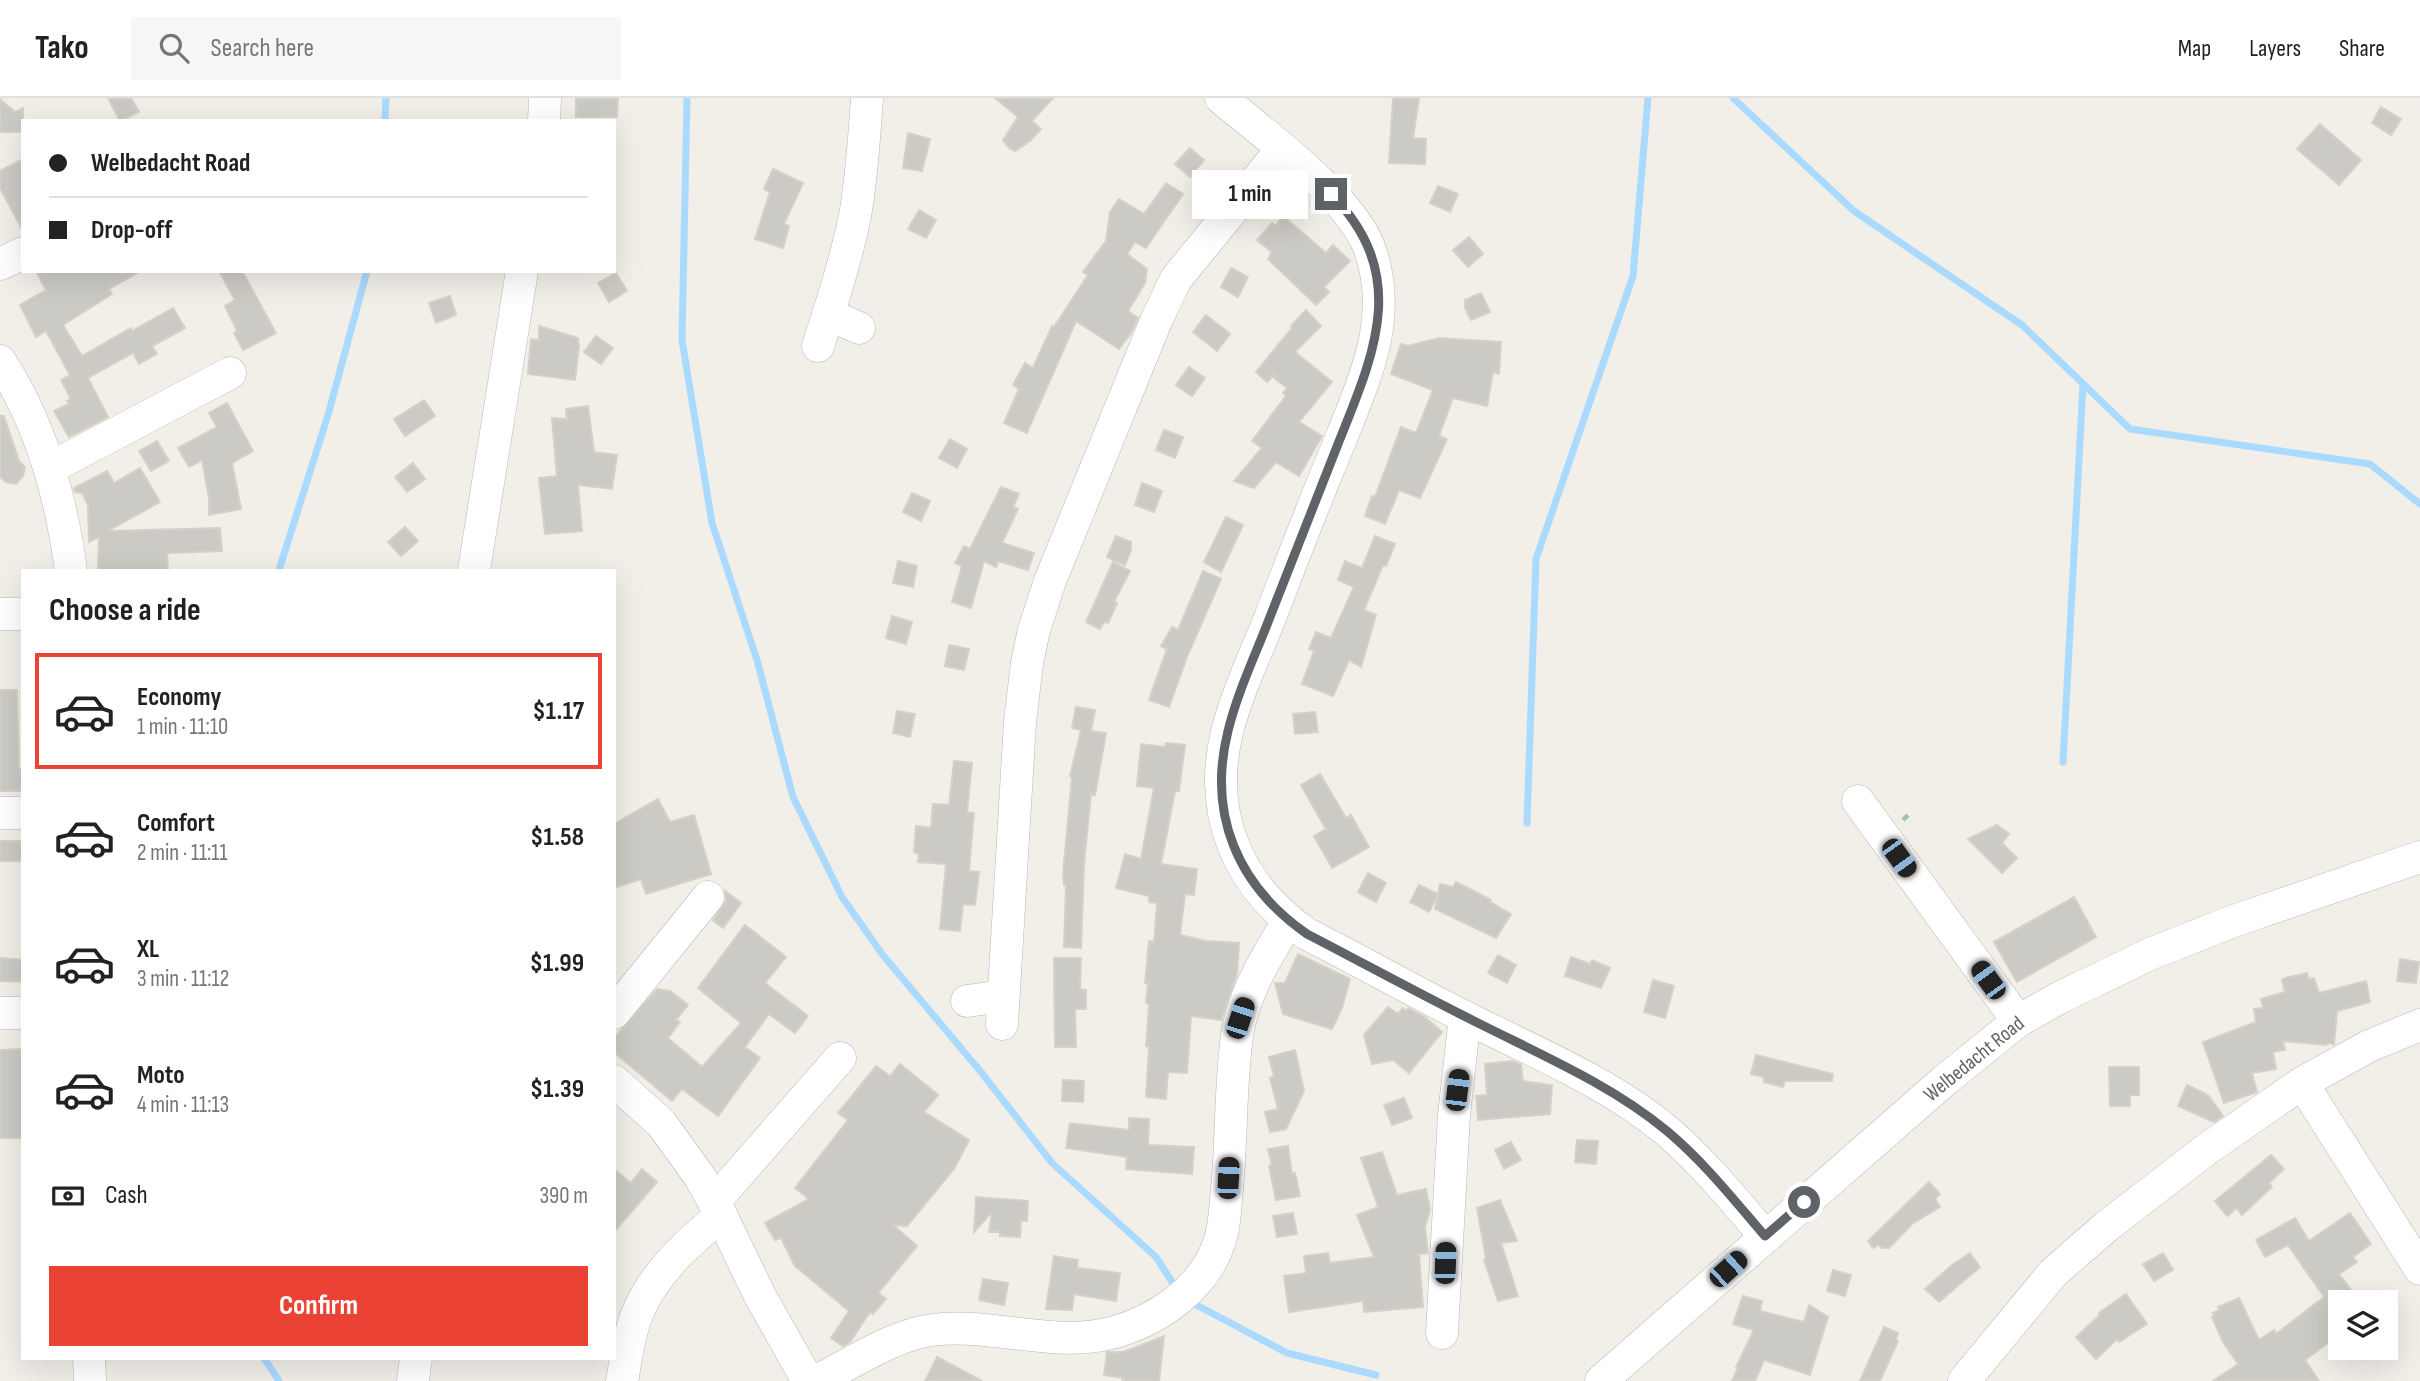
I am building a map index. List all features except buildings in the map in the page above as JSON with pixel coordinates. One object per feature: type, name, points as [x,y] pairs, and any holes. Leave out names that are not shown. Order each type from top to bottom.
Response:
[{"type":"street","points":[[544,119],[545,98]]},
{"type":"street","points":[[818,346],[848,248],[855,214],[867,98]]},
{"type":"street","points":[[1221,98],[1282,149],[1346,209],[1369,248],[1377,284],[1379,312],[1375,346],[1362,386],[1233,714],[1222,764],[1224,819],[1247,876],[1288,921],[1307,934],[1594,1083],[1645,1114],[1667,1130],[1696,1158],[1765,1236]]},
{"type":"street","points":[[967,1001],[1002,1010],[1020,722],[1027,663],[1040,609],[1156,321],[1176,279],[1282,149]]},
{"type":"street","points":[[0,264],[21,254]]},
{"type":"street","points":[[474,569],[523,273]]},
{"type":"street","points":[[828,314],[859,328]]},
{"type":"street","points":[[0,360],[23,404],[50,468],[65,530],[71,569]]},
{"type":"street","points":[[50,468],[230,373]]},
{"type":"street","points":[[0,614],[21,614]]},
{"type":"street","points":[[1858,802],[2018,1021]]},
{"type":"street","points":[[0,813],[21,813]]},
{"type":"street","name":"Welbedacht Road","points":[[1601,1381],[1944,1081],[2018,1021],[2059,998],[2162,950],[2231,922],[2420,857]]},
{"type":"street","points":[[616,1011],[708,897]]},
{"type":"street","points":[[816,1381],[911,1334],[950,1328],[1069,1337],[1098,1335],[1133,1325],[1161,1311],[1185,1294],[1211,1261],[1221,1237],[1240,1018],[1255,978],[1288,921]]},
{"type":"street","points":[[0,1013],[21,1013]]},
{"type":"street","points":[[1442,1333],[1452,1153],[1465,1017]]},
{"type":"street","points":[[1964,1381],[2053,1273],[2107,1226],[2207,1149],[2302,1083],[2369,1046],[2420,1025]]},
{"type":"street","points":[[622,1381],[629,1338],[643,1299],[659,1276],[840,1058]]},
{"type":"street","points":[[616,1082],[661,1123],[700,1177],[718,1208],[760,1296],[808,1381]]},
{"type":"street","points":[[2302,1083],[2420,1269]]},
{"type":"street","points":[[89,1360],[90,1381]]},
{"type":"street","points":[[413,1381],[416,1360]]},
{"type":"waterway","points":[[385,119],[386,98]]},
{"type":"waterway","points":[[687,98],[682,340],[712,523],[757,660],[793,797],[842,897],[882,954],[981,1072],[1052,1163],[1156,1257],[1178,1291]]},
{"type":"waterway","points":[[1527,823],[1536,559],[1633,276],[1648,98]]},
{"type":"waterway","points":[[1733,98],[1854,211],[2022,325],[2130,429],[2370,464],[2420,504]]},
{"type":"waterway","points":[[279,569],[328,415],[366,273]]},
{"type":"waterway","points":[[2063,762],[2083,384]]},
{"type":"waterway","points":[[1189,1301],[1287,1353],[1376,1375]]},
{"type":"waterway","points":[[265,1360],[279,1381]]},
{"type":"route","points":[[1331,194],[1346,209],[1369,248],[1377,284],[1379,324],[1362,386],[1227,733],[1222,764],[1224,819],[1247,876],[1288,921],[1307,934],[1534,1051],[1645,1114],[1667,1130],[1696,1158],[1765,1236],[1804,1202]]}]
